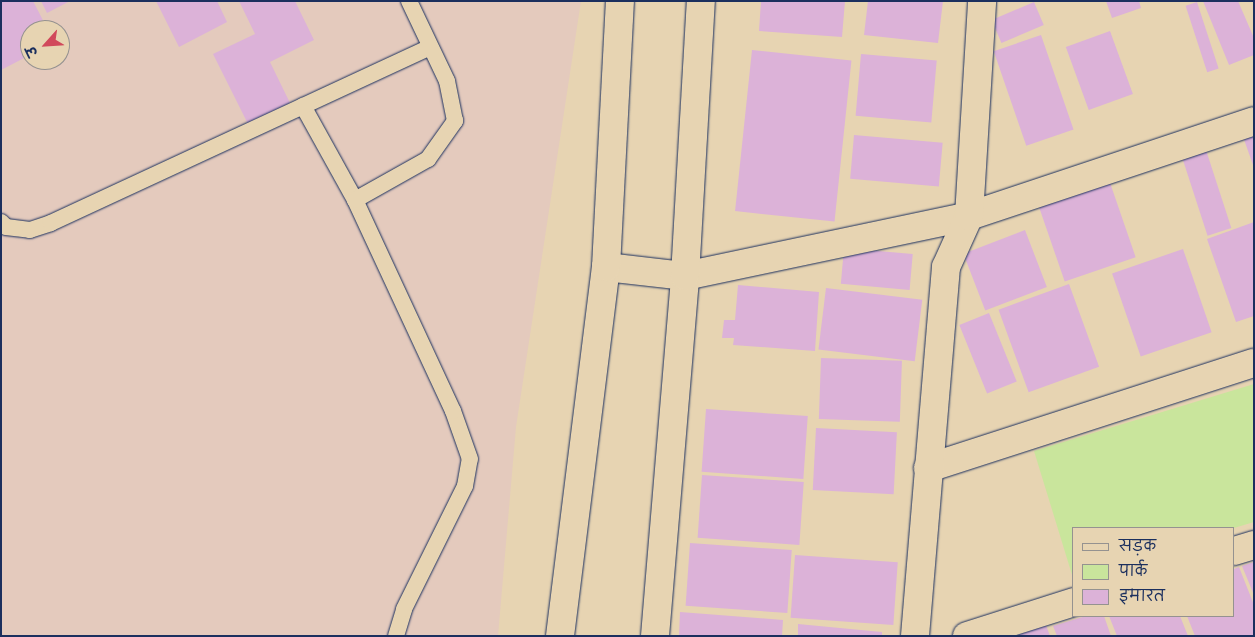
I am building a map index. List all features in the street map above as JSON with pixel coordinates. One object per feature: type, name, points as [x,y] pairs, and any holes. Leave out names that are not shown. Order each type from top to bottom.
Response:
[{"type":"street","points":[[560,636],[606,267],[620,1]]},
{"type":"street","points":[[655,636],[685,276],[701,1]]},
{"type":"street","points":[[915,636],[946,267],[968,216],[982,1]]},
{"type":"street","points":[[606,267],[685,276],[968,216],[1254,121]]},
{"type":"street","points":[[928,468],[1254,363]]},
{"type":"street","points":[[1235,551],[1254,545]]},
{"type":"street","points":[[967,636],[1072,603]]},
{"type":"lane","points":[[355,200],[428,159],[455,122],[447,81],[409,1]]},
{"type":"lane","points":[[1,222],[6,227],[30,230],[51,223],[430,47]]},
{"type":"lane","points":[[304,106],[355,200],[453,411],[470,459],[465,486],[404,609],[396,636]]},
{"type":"shaded area","points":[[1,1],[581,1],[516,427],[498,636],[1,636]]},
{"type":"green space","points":[[1254,384],[1254,522],[1235,528],[1072,527],[1072,575],[1034,451]]},
{"type":"building","points":[[1,1],[33,1],[43,20],[20,20],[20,60],[1,70]]},
{"type":"building","points":[[41,1],[70,1],[47,13]]},
{"type":"building","points":[[156,1],[217,1],[227,22],[179,47]]},
{"type":"building","points":[[239,1],[295,1],[314,40],[270,62],[290,103],[248,124],[213,54],[255,34]]},
{"type":"building","points":[[761,1],[845,1],[842,37],[759,31]]},
{"type":"building","points":[[868,1],[943,1],[938,43],[864,35]]},
{"type":"building","points":[[1106,1],[1139,1],[1141,8],[1112,18]]},
{"type":"building","points":[[1203,1],[1238,1],[1254,38],[1254,55],[1229,65]]},
{"type":"building","points":[[1034,2],[1044,25],[1001,43],[992,20]]},
{"type":"building","points":[[1197,2],[1219,69],[1207,72],[1186,6]]},
{"type":"building","points":[[1110,31],[1133,94],[1089,110],[1066,47]]},
{"type":"building","points":[[1041,35],[1074,130],[1026,146],[994,51]]},
{"type":"building","points":[[752,50],[851,60],[835,222],[735,211]]},
{"type":"building","points":[[861,54],[937,61],[931,122],[856,116]]},
{"type":"building","points":[[1254,127],[1254,165],[1253,165],[1241,131]]},
{"type":"building","points":[[854,135],[943,143],[939,187],[850,179]]},
{"type":"building","points":[[1206,150],[1231,228],[1208,236],[1182,158]]},
{"type":"building","points":[[1107,174],[1136,257],[1065,282],[1036,198]]},
{"type":"building","points":[[1254,222],[1254,316],[1236,322],[1207,239]]},
{"type":"building","points":[[1025,230],[1047,287],[985,311],[963,254]]},
{"type":"building","points":[[844,248],[913,254],[910,290],[841,284]]},
{"type":"building","points":[[1183,249],[1212,332],[1141,357],[1112,273]]},
{"type":"building","points":[[1069,284],[1099,367],[1029,392],[999,310]]},
{"type":"building","points":[[738,285],[819,292],[815,351],[733,345],[734,338],[722,338],[724,320],[735,320]]},
{"type":"building","points":[[826,288],[922,300],[915,361],[818,350]]},
{"type":"building","points":[[989,313],[1017,382],[987,394],[959,325]]},
{"type":"building","points":[[821,358],[902,361],[900,422],[819,419]]},
{"type":"building","points":[[706,409],[808,416],[803,479],[702,472]]},
{"type":"building","points":[[816,428],[897,432],[894,494],[813,490]]},
{"type":"building","points":[[702,475],[804,482],[799,545],[698,538]]},
{"type":"building","points":[[690,543],[792,550],[787,613],[686,606]]},
{"type":"building","points":[[795,555],[898,562],[893,625],[791,618]]},
{"type":"building","points":[[1254,562],[1254,595],[1242,566]]},
{"type":"building","points":[[1239,567],[1254,605],[1254,636],[1195,636],[1187,617],[1235,617],[1235,569]]},
{"type":"building","points":[[680,612],[783,620],[782,636],[679,636]]},
{"type":"building","points":[[1083,617],[1104,617],[1111,636],[1057,636],[1053,626]]},
{"type":"building","points":[[1109,617],[1180,617],[1188,636],[1117,636]]},
{"type":"building","points":[[798,624],[882,632],[882,636],[798,636]]},
{"type":"building","points":[[1046,625],[1050,636],[1017,636],[1017,635]]}]
